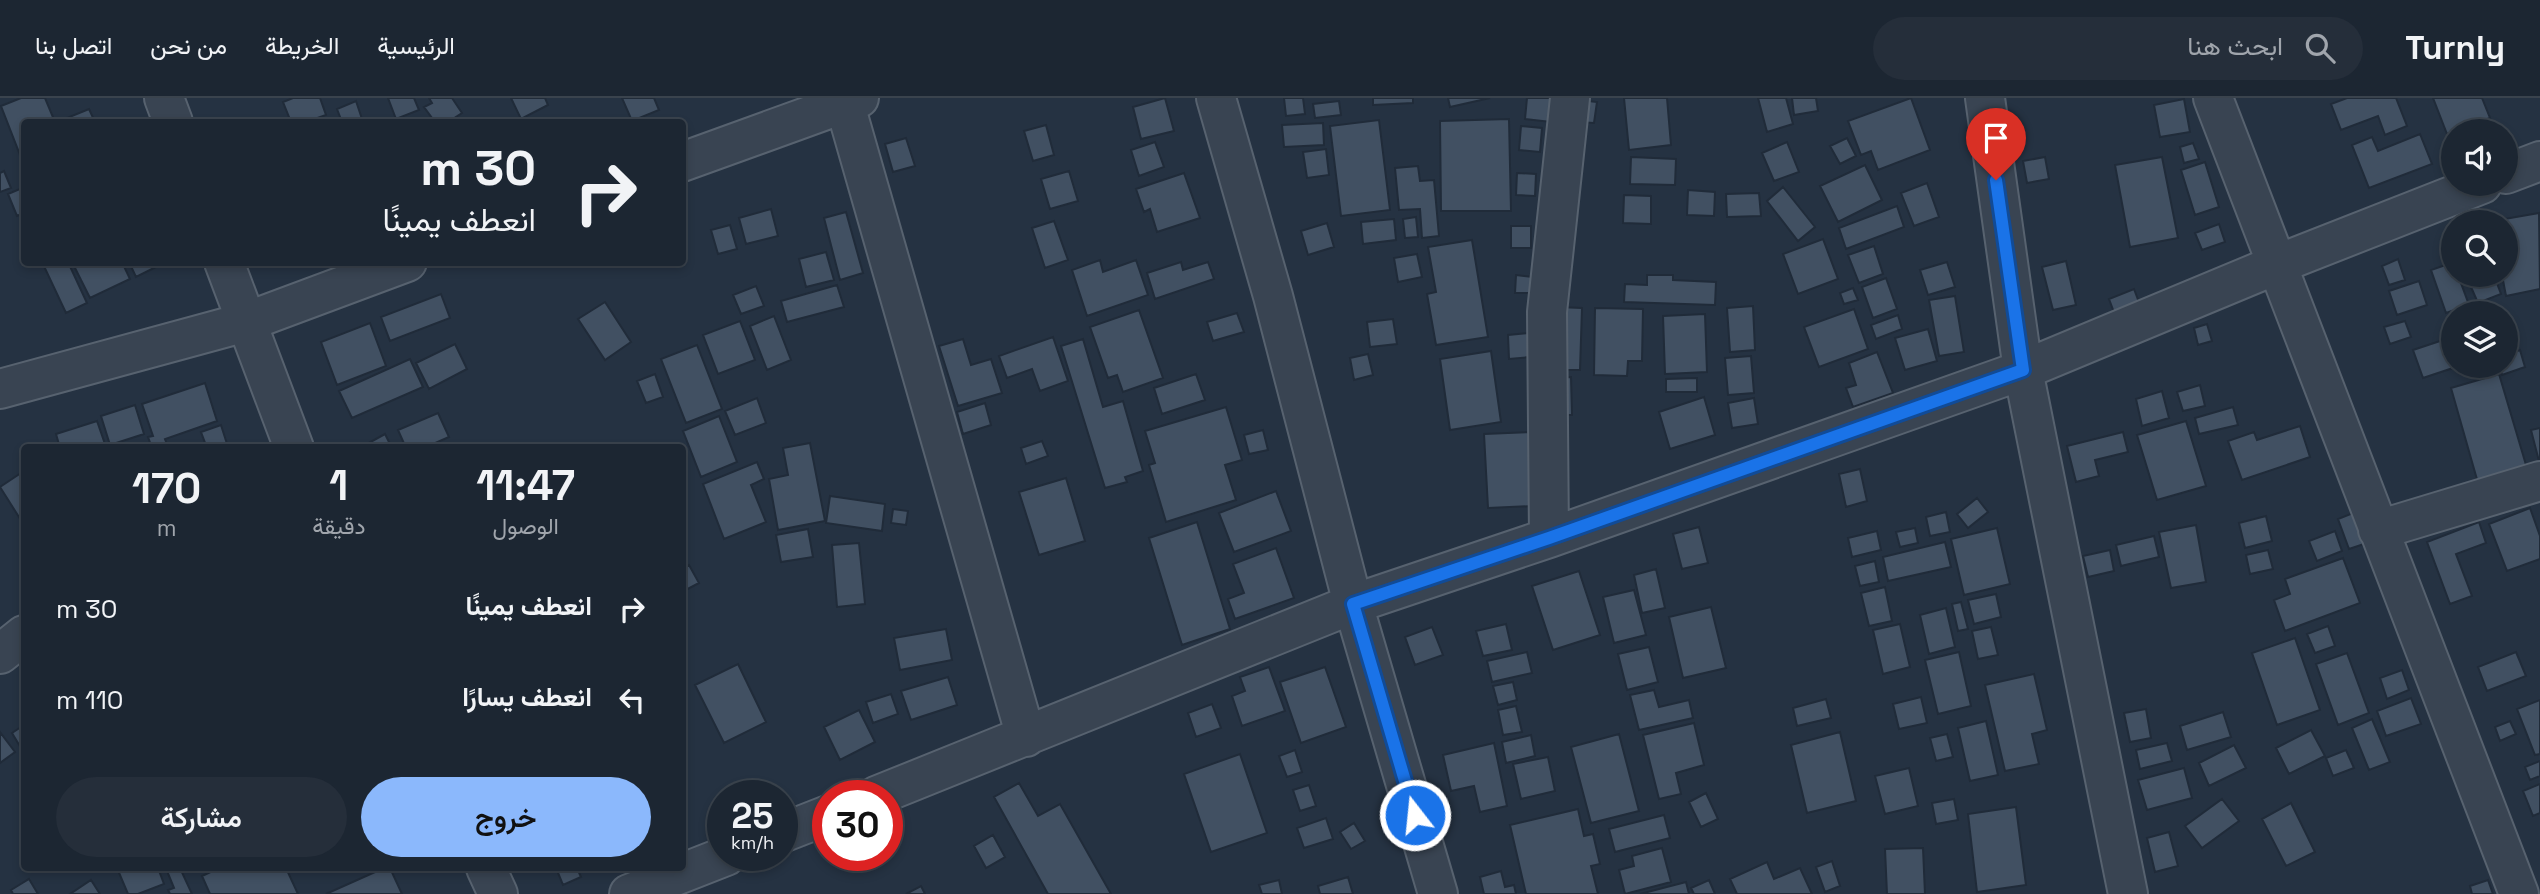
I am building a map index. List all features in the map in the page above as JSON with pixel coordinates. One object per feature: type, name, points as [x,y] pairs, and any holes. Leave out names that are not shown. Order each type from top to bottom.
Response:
[{"type":"street","points":[[164,98],[172,119]]},
{"type":"street","points":[[1216,98],[1273,296],[1353,604],[1438,894]]},
{"type":"street","points":[[1549,538],[1548,312],[1570,98]]},
{"type":"street","points":[[1985,98],[2023,370],[2128,894]]},
{"type":"street","points":[[2213,98],[2519,894]]},
{"type":"street","points":[[686,160],[849,99],[1026,737]]},
{"type":"street","points":[[2518,169],[2540,161]]},
{"type":"street","points":[[903,785],[1353,604],[1549,538],[2023,370],[2278,264],[2451,196]]},
{"type":"street","points":[[225,266],[246,322],[283,443]]},
{"type":"street","points":[[0,389],[246,322],[396,266]]},
{"type":"street","points":[[2378,530],[2540,481]]},
{"type":"street","points":[[0,654],[21,637]]},
{"type":"street","points":[[629,894],[707,863]]},
{"type":"street","points":[[487,871],[498,894]]},
{"type":"building","points":[[21,98],[45,98],[54,119],[21,119],[21,157],[1,106]]},
{"type":"building","points":[[293,98],[320,98],[326,115],[315,119],[290,119],[283,102]]},
{"type":"building","points":[[388,98],[414,98],[419,110],[396,119]]},
{"type":"building","points":[[429,98],[452,98],[462,113],[453,119],[433,119],[424,107],[432,103]]},
{"type":"building","points":[[511,98],[545,98],[548,105],[521,119]]},
{"type":"building","points":[[622,98],[654,98],[659,110],[631,119]]},
{"type":"building","points":[[1165,98],[1174,131],[1141,139],[1133,107]]},
{"type":"building","points":[[1284,98],[1303,98],[1305,114],[1286,116]]},
{"type":"building","points":[[1373,98],[1413,98],[1413,103],[1373,105]]},
{"type":"building","points":[[1448,98],[1490,98],[1450,107]]},
{"type":"building","points":[[1527,98],[1554,98],[1551,122],[1525,119]]},
{"type":"building","points":[[1624,98],[1667,98],[1671,145],[1629,150]]},
{"type":"building","points":[[1758,98],[1786,98],[1793,124],[1767,132]]},
{"type":"building","points":[[1792,98],[1816,98],[1818,111],[1794,115]]},
{"type":"building","points":[[1911,98],[1930,150],[1878,170],[1871,151],[1861,155],[1848,121]]},
{"type":"building","points":[[2347,98],[2396,98],[2407,126],[2385,135],[2378,116],[2341,130],[2331,104]]},
{"type":"building","points":[[2433,98],[2482,98],[2490,118],[2487,119],[2441,119]]},
{"type":"building","points":[[2184,99],[2190,132],[2160,137],[2154,105]]},
{"type":"building","points":[[1580,100],[1597,102],[1594,123],[1578,122]]},
{"type":"building","points":[[356,101],[362,119],[341,119],[337,109]]},
{"type":"building","points":[[1339,101],[1341,115],[1315,118],[1313,104]]},
{"type":"building","points":[[89,109],[94,119],[64,119]]},
{"type":"building","points":[[1509,119],[1511,211],[1441,211],[1440,121]]},
{"type":"building","points":[[1379,120],[1390,210],[1341,216],[1330,126]]},
{"type":"building","points":[[1323,123],[1324,145],[1284,147],[1282,125]]},
{"type":"building","points":[[1046,125],[1054,155],[1033,161],[1024,131]]},
{"type":"building","points":[[1521,126],[1542,128],[1540,152],[1519,150]]},
{"type":"building","points":[[2420,134],[2432,164],[2369,188],[2352,145],[2372,137],[2378,151]]},
{"type":"building","points":[[906,138],[915,166],[893,172],[885,144]]},
{"type":"building","points":[[1847,138],[1856,156],[1840,164],[1830,146]]},
{"type":"building","points":[[1155,142],[1164,167],[1139,176],[1131,150]]},
{"type":"building","points":[[1787,142],[1799,172],[1774,181],[1762,153]]},
{"type":"building","points":[[2193,143],[2199,159],[2184,163],[2180,147]]},
{"type":"building","points":[[1326,149],[1329,175],[1307,178],[1303,152]]},
{"type":"building","points":[[1631,157],[1676,159],[1675,185],[1630,184]]},
{"type":"building","points":[[2045,157],[2049,179],[2027,183],[2023,161]]},
{"type":"building","points":[[2162,157],[2178,238],[2130,247],[2115,165]]},
{"type":"building","points":[[2205,162],[2219,207],[2195,215],[2181,170]]},
{"type":"building","points":[[1865,165],[1882,200],[1838,222],[1820,186]]},
{"type":"building","points":[[1418,166],[1420,181],[1434,180],[1439,236],[1422,238],[1420,209],[1399,210],[1395,168]]},
{"type":"building","points":[[4,171],[11,188],[0,192],[0,173]]},
{"type":"building","points":[[1069,171],[1078,201],[1050,209],[1041,179]]},
{"type":"building","points":[[1184,173],[1200,218],[1157,232],[1150,209],[1144,212],[1136,189]]},
{"type":"building","points":[[1517,173],[1536,174],[1535,196],[1516,195]]},
{"type":"building","points":[[1927,183],[1939,217],[1914,226],[1901,193]]},
{"type":"building","points":[[1783,187],[1815,227],[1798,241],[1767,201]]},
{"type":"building","points":[[21,188],[21,214],[17,216],[8,194]]},
{"type":"building","points":[[1688,190],[1715,192],[1714,216],[1687,215]]},
{"type":"building","points":[[1759,193],[1761,216],[1727,217],[1726,194]]},
{"type":"building","points":[[1624,195],[1651,196],[1651,224],[1623,223]]},
{"type":"building","points":[[1897,206],[1904,227],[1846,249],[1839,228]]},
{"type":"building","points":[[771,209],[778,236],[746,244],[739,218]]},
{"type":"building","points":[[846,212],[863,273],[840,280],[824,218]]},
{"type":"building","points":[[2539,213],[2540,289],[2506,296],[2504,287],[2518,287],[2518,217]]},
{"type":"building","points":[[1416,217],[1418,237],[1405,238],[1403,219]]},
{"type":"building","points":[[1394,219],[1396,240],[1363,244],[1361,222]]},
{"type":"building","points":[[1054,221],[1068,260],[1045,268],[1032,228]]},
{"type":"building","points":[[1327,223],[1334,247],[1308,255],[1301,231]]},
{"type":"building","points":[[2219,224],[2225,242],[2202,250],[2195,233]]},
{"type":"building","points":[[730,225],[737,249],[718,254],[711,230]]},
{"type":"building","points":[[1511,226],[1531,226],[1531,248],[1511,248]]},
{"type":"building","points":[[1823,239],[1838,279],[1798,294],[1783,254]]},
{"type":"building","points":[[1472,240],[1488,337],[1436,345],[1427,294],[1436,292],[1428,247]]},
{"type":"building","points":[[1874,246],[1883,274],[1859,283],[1848,255]]},
{"type":"building","points":[[826,252],[834,280],[806,287],[799,259]]},
{"type":"building","points":[[1417,254],[1422,277],[1398,282],[1394,258]]},
{"type":"building","points":[[2398,259],[2405,280],[2389,285],[2382,266]]},
{"type":"building","points":[[1100,260],[1103,272],[1136,260],[1148,295],[1087,316],[1072,270]]},
{"type":"building","points":[[2066,261],[2076,305],[2053,310],[2042,267]]},
{"type":"building","points":[[1181,262],[1183,270],[1208,262],[1214,279],[1155,299],[1147,273]]},
{"type":"building","points":[[1947,262],[1955,287],[1928,295],[1920,270]]},
{"type":"building","points":[[44,266],[70,266],[87,303],[66,313]]},
{"type":"building","points":[[74,266],[124,266],[130,279],[90,298]]},
{"type":"building","points":[[131,266],[158,266],[136,277]]},
{"type":"building","points":[[2441,267],[2441,287],[2462,287],[2468,301],[2442,301],[2431,270]]},
{"type":"building","points":[[1516,275],[1533,277],[1532,293],[1515,293]]},
{"type":"building","points":[[1647,275],[1673,275],[1673,280],[1716,282],[1715,305],[1624,302],[1625,284],[1647,285]]},
{"type":"building","points":[[1886,278],[1897,309],[1873,318],[1862,287]]},
{"type":"building","points":[[2419,281],[2427,305],[2397,315],[2389,291]]},
{"type":"building","points":[[837,285],[844,307],[787,322],[781,301]]},
{"type":"building","points":[[756,286],[764,306],[741,314],[733,295]]},
{"type":"building","points":[[2471,287],[2498,287],[2501,294],[2477,301]]},
{"type":"building","points":[[1853,288],[1858,300],[1844,304],[1840,293]]},
{"type":"building","points":[[2134,289],[2140,305],[2115,315],[2109,299]]},
{"type":"building","points":[[441,294],[450,318],[390,341],[381,317]]},
{"type":"building","points":[[1955,296],[1964,352],[1939,356],[1929,300]]},
{"type":"building","points":[[605,302],[631,342],[605,360],[578,319]]},
{"type":"building","points":[[1753,306],[1755,350],[1730,352],[1727,308]]},
{"type":"building","points":[[1558,307],[1582,308],[1580,370],[1557,370]]},
{"type":"building","points":[[1595,308],[1643,309],[1642,361],[1628,361],[1627,376],[1594,375]]},
{"type":"building","points":[[1854,309],[1868,349],[1819,367],[1804,327]]},
{"type":"building","points":[[1139,310],[1163,378],[1123,392],[1117,375],[1108,378],[1090,327]]},
{"type":"building","points":[[1237,313],[1244,332],[1213,341],[1207,322]]},
{"type":"building","points":[[1705,314],[1707,372],[1665,374],[1663,316]]},
{"type":"building","points":[[1898,315],[1902,329],[1876,339],[1871,325]]},
{"type":"building","points":[[774,316],[791,360],[767,370],[750,326]]},
{"type":"building","points":[[1393,319],[1397,344],[1370,347],[1367,322]]},
{"type":"building","points":[[740,321],[755,360],[718,374],[703,335]]},
{"type":"building","points":[[2405,321],[2411,337],[2390,344],[2384,327]]},
{"type":"building","points":[[370,323],[386,366],[337,385],[321,342]]},
{"type":"building","points":[[2207,324],[2212,341],[2198,345],[2194,328]]},
{"type":"building","points":[[1928,329],[1937,361],[1905,370],[1895,338]]},
{"type":"building","points":[[1528,333],[1530,357],[1509,359],[1508,335]]},
{"type":"building","points":[[1053,337],[1068,381],[1040,391],[1032,369],[1007,378],[999,356]]},
{"type":"building","points":[[963,339],[971,365],[991,359],[1002,393],[958,406],[939,346]]},
{"type":"building","points":[[1083,339],[1103,407],[1123,401],[1143,471],[1125,477],[1127,482],[1105,488],[1061,346]]},
{"type":"building","points":[[2441,341],[2441,372],[2423,378],[2413,350]]},
{"type":"building","points":[[455,344],[467,369],[429,389],[416,363]]},
{"type":"building","points":[[697,345],[722,409],[686,423],[661,359]]},
{"type":"building","points":[[2520,350],[2525,367],[2518,369]]},
{"type":"building","points":[[1491,351],[1501,422],[1450,430],[1440,359]]},
{"type":"building","points":[[1877,352],[1893,393],[1853,407],[1846,388],[1856,385],[1849,363]]},
{"type":"building","points":[[1368,354],[1373,375],[1354,380],[1350,358]]},
{"type":"building","points":[[1751,356],[1754,393],[1728,395],[1725,358]]},
{"type":"building","points":[[410,359],[423,387],[352,418],[339,391]]},
{"type":"building","points":[[655,374],[663,397],[646,403],[637,381]]},
{"type":"building","points":[[1196,374],[1205,400],[1162,414],[1154,388]]},
{"type":"building","points":[[1571,377],[1572,415],[1556,415],[1556,378]]},
{"type":"building","points":[[1697,378],[1697,392],[1666,392],[1666,379]]},
{"type":"building","points":[[2485,378],[2500,378],[2529,475],[2480,490],[2451,388]]},
{"type":"building","points":[[205,383],[217,421],[165,439],[167,444],[151,444],[148,437],[153,436],[142,404]]},
{"type":"building","points":[[2200,385],[2205,406],[2183,411],[2177,392]]},
{"type":"building","points":[[2162,391],[2169,418],[2142,426],[2136,399]]},
{"type":"building","points":[[1704,397],[1715,435],[1670,449],[1659,412]]},
{"type":"building","points":[[757,398],[766,423],[735,435],[725,411]]},
{"type":"building","points":[[1754,398],[1758,424],[1732,428],[1728,403]]},
{"type":"building","points":[[985,403],[991,425],[963,434],[957,412]]},
{"type":"building","points":[[135,405],[144,434],[110,444],[101,416]]},
{"type":"building","points":[[1226,407],[1242,460],[1225,465],[1236,500],[1166,522],[1149,465],[1155,463],[1145,431]]},
{"type":"building","points":[[2233,407],[2238,425],[2199,434],[2195,418]]},
{"type":"building","points":[[438,413],[449,437],[433,444],[404,444],[398,430]]},
{"type":"building","points":[[719,416],[737,462],[701,477],[683,431]]},
{"type":"building","points":[[97,421],[105,444],[59,444],[56,434]]},
{"type":"building","points":[[2186,421],[2206,486],[2157,500],[2137,435]]},
{"type":"building","points":[[221,425],[227,444],[206,444],[201,432]]},
{"type":"building","points":[[2300,426],[2310,457],[2242,480],[2228,441],[2254,432],[2257,440]]},
{"type":"building","points":[[2540,428],[2540,465],[2531,430]]},
{"type":"building","points":[[1263,430],[1268,450],[1249,454],[1244,435]]},
{"type":"building","points":[[1530,432],[1533,506],[1488,508],[1484,434]]},
{"type":"building","points":[[2123,432],[2128,452],[2095,460],[2099,476],[2076,482],[2067,446]]},
{"type":"building","points":[[385,434],[390,444],[367,444]]},
{"type":"building","points":[[1042,441],[1048,456],[1026,464],[1021,448]]},
{"type":"building","points":[[810,443],[825,521],[778,530],[769,479],[788,475],[783,448]]},
{"type":"building","points":[[757,462],[764,479],[751,485],[766,522],[724,539],[703,484]]},
{"type":"building","points":[[1860,469],[1867,501],[1846,507],[1839,474]]},
{"type":"building","points":[[21,473],[21,520],[0,487]]},
{"type":"building","points":[[1066,478],[1085,541],[1039,555],[1019,492]]},
{"type":"building","points":[[1276,491],[1291,531],[1234,552],[1219,513]]},
{"type":"building","points":[[830,496],[885,504],[882,531],[826,523]]},
{"type":"building","points":[[1977,498],[1988,512],[1968,528],[1957,514]]},
{"type":"building","points":[[2530,508],[2540,536],[2540,559],[2507,571],[2489,524]]},
{"type":"building","points":[[893,509],[908,511],[906,525],[891,523]]},
{"type":"building","points":[[1946,512],[1950,532],[1930,536],[1926,517]]},
{"type":"building","points":[[2353,513],[2364,544],[2349,549],[2338,519]]},
{"type":"building","points":[[2266,516],[2272,541],[2245,548],[2239,523]]},
{"type":"building","points":[[1197,522],[1230,629],[1182,645],[1149,538]]},
{"type":"building","points":[[2479,522],[2486,543],[2456,554],[2472,596],[2450,604],[2427,542]]},
{"type":"building","points":[[2196,525],[2206,582],[2171,588],[2159,532]]},
{"type":"building","points":[[1699,527],[1708,563],[1682,569],[1673,534]]},
{"type":"building","points":[[1915,528],[1918,543],[1900,547],[1896,532]]},
{"type":"building","points":[[1997,528],[2010,584],[1964,595],[1951,539]]},
{"type":"building","points":[[808,529],[813,557],[781,562],[776,535]]},
{"type":"building","points":[[1877,531],[1881,550],[1852,557],[1848,538]]},
{"type":"building","points":[[2335,531],[2342,551],[2317,561],[2309,541]]},
{"type":"building","points":[[2154,536],[2159,557],[2121,566],[2116,545]]},
{"type":"building","points":[[1945,542],[1951,567],[1888,581],[1883,557]]},
{"type":"building","points":[[859,543],[865,604],[837,607],[832,545]]},
{"type":"building","points":[[1276,548],[1294,598],[1235,619],[1228,599],[1244,593],[1233,564]]},
{"type":"building","points":[[2110,550],[2114,571],[2088,577],[2083,556]]},
{"type":"building","points":[[2268,550],[2273,569],[2250,574],[2246,555]]},
{"type":"building","points":[[2343,558],[2360,603],[2285,631],[2274,600],[2290,594],[2285,579]]},
{"type":"building","points":[[1875,561],[1879,582],[1860,586],[1855,566]]},
{"type":"building","points":[[689,565],[699,583],[686,590],[686,567]]},
{"type":"building","points":[[1656,569],[1665,608],[1642,613],[1634,575]]},
{"type":"building","points":[[1579,571],[1600,635],[1553,650],[1532,586]]},
{"type":"building","points":[[1885,587],[1892,621],[1869,626],[1861,593]]},
{"type":"building","points":[[1634,590],[1646,635],[1614,643],[1603,597]]},
{"type":"building","points":[[1996,594],[2001,617],[1974,624],[1968,600]]},
{"type":"building","points":[[1961,602],[1968,629],[1958,631],[1952,604]]},
{"type":"building","points":[[1711,607],[1726,668],[1683,678],[1669,617]]},
{"type":"building","points":[[1946,608],[1955,647],[1929,654],[1920,615]]},
{"type":"building","points":[[1506,624],[1512,650],[1483,656],[1476,631]]},
{"type":"building","points":[[1900,624],[1910,667],[1883,674],[1873,630]]},
{"type":"building","points":[[2328,626],[2335,646],[2315,653],[2307,634]]},
{"type":"building","points":[[1432,627],[1443,655],[1415,665],[1405,637]]},
{"type":"building","points":[[1991,627],[1998,655],[1978,659],[1972,631]]},
{"type":"building","points":[[946,629],[952,660],[900,670],[894,638]]},
{"type":"building","points":[[2295,638],[2320,710],[2277,725],[2252,653]]},
{"type":"building","points":[[1649,647],[1658,682],[1627,690],[1618,654]]},
{"type":"building","points":[[1527,652],[1532,673],[1492,682],[1487,661]]},
{"type":"building","points":[[1959,652],[1971,706],[1938,714],[1925,660]]},
{"type":"building","points":[[2516,652],[2526,676],[2487,691],[2478,667]]},
{"type":"building","points":[[2347,653],[2369,713],[2338,725],[2316,664]]},
{"type":"building","points":[[738,664],[766,722],[724,743],[695,685]]},
{"type":"building","points":[[1269,667],[1285,711],[1242,726],[1232,696],[1245,691],[1240,677]]},
{"type":"building","points":[[1325,667],[1346,727],[1301,743],[1280,682]]},
{"type":"building","points":[[2402,670],[2409,690],[2387,699],[2380,678]]},
{"type":"building","points":[[2034,674],[2047,730],[2032,734],[2039,764],[2005,771],[1985,685]]},
{"type":"building","points":[[948,677],[957,705],[911,720],[901,691]]},
{"type":"building","points":[[1513,682],[1517,700],[1498,705],[1493,686]]},
{"type":"building","points":[[1654,690],[1659,707],[1689,700],[1693,718],[1639,730],[1630,695]]},
{"type":"building","points":[[891,694],[898,714],[873,723],[866,702]]},
{"type":"building","points":[[1921,697],[1927,723],[1899,729],[1893,704]]},
{"type":"building","points":[[2411,698],[2421,724],[2386,736],[2377,711]]},
{"type":"building","points":[[1826,699],[1831,718],[1797,726],[1793,708]]},
{"type":"building","points":[[2540,700],[2540,754],[2535,755],[2517,709]]},
{"type":"building","points":[[1212,704],[1221,728],[1196,737],[1188,713]]},
{"type":"building","points":[[1516,706],[1522,732],[1503,735],[1498,710]]},
{"type":"building","points":[[2146,709],[2151,738],[2130,742],[2124,713]]},
{"type":"building","points":[[859,710],[875,742],[840,760],[824,727]]},
{"type":"building","points":[[2223,712],[2231,737],[2187,750],[2180,726]]},
{"type":"building","points":[[2372,719],[2390,762],[2369,770],[2352,728]]},
{"type":"building","points":[[1986,721],[1998,775],[1970,781],[1958,728]]},
{"type":"building","points":[[2510,721],[2516,734],[2500,741],[2495,727]]},
{"type":"building","points":[[1694,723],[1704,765],[1676,773],[1681,794],[1659,799],[1643,735]]},
{"type":"building","points":[[21,727],[21,748],[12,733]]},
{"type":"building","points":[[2311,730],[2325,756],[2289,774],[2276,748]]},
{"type":"building","points":[[0,732],[15,752],[0,763]]},
{"type":"building","points":[[1840,732],[1856,801],[1807,813],[1791,745]]},
{"type":"building","points":[[1619,734],[1639,811],[1591,823],[1571,747]]},
{"type":"building","points":[[1947,734],[1953,757],[1936,761],[1930,738]]},
{"type":"building","points":[[1531,735],[1535,756],[1506,763],[1502,742]]},
{"type":"building","points":[[1494,743],[1507,806],[1480,812],[1474,786],[1451,791],[1443,755]]},
{"type":"building","points":[[2167,743],[2172,761],[2140,769],[2136,750]]},
{"type":"building","points":[[2234,745],[2246,768],[2209,786],[2199,763]]},
{"type":"building","points":[[1295,750],[1302,772],[1287,777],[1279,756]]},
{"type":"building","points":[[2346,750],[2354,768],[2333,776],[2326,758]]},
{"type":"building","points":[[1240,754],[1267,833],[1211,852],[1184,774]]},
{"type":"building","points":[[1548,757],[1555,791],[1521,799],[1513,764]]},
{"type":"building","points":[[2540,761],[2540,776],[2530,780],[2525,767]]},
{"type":"building","points":[[1909,768],[1918,806],[1885,814],[1875,776]]},
{"type":"building","points":[[2184,768],[2192,798],[2147,810],[2138,780]]},
{"type":"building","points":[[1019,783],[1038,816],[1060,804],[1111,894],[1048,894],[994,797]]},
{"type":"building","points":[[2540,784],[2540,813],[2533,816],[2523,791]]},
{"type":"building","points":[[1309,785],[1316,806],[1300,811],[1293,790]]},
{"type":"building","points":[[1706,793],[1718,819],[1701,827],[1689,802]]},
{"type":"building","points":[[1954,799],[1958,820],[1936,824],[1932,803]]},
{"type":"building","points":[[2222,799],[2239,821],[2202,848],[2185,826]]},
{"type":"building","points":[[2291,803],[2315,852],[2286,866],[2262,819]]},
{"type":"building","points":[[2016,807],[2026,885],[1977,892],[1968,814]]},
{"type":"building","points":[[1578,809],[1584,836],[1593,834],[1600,864],[1591,866],[1598,894],[1526,894],[1510,825]]},
{"type":"building","points":[[1664,815],[1670,838],[1615,852],[1609,829]]},
{"type":"building","points":[[1326,818],[1333,839],[1304,848],[1297,828]]},
{"type":"building","points":[[1354,823],[1365,841],[1351,849],[1340,832]]},
{"type":"building","points":[[2169,832],[2178,866],[2155,872],[2147,838]]},
{"type":"building","points":[[993,835],[1005,857],[986,868],[974,846]]},
{"type":"building","points":[[1662,848],[1671,882],[1625,894],[1619,870],[1634,866],[1632,856]]},
{"type":"building","points":[[1923,848],[1925,894],[1887,894],[1885,849]]},
{"type":"building","points":[[1832,861],[1840,886],[1825,892],[1816,867]]},
{"type":"building","points":[[1767,862],[1774,879],[1800,868],[1812,894],[1737,894],[1730,879]]},
{"type":"building","points":[[118,871],[159,871],[164,884],[138,894],[128,894]]},
{"type":"building","points":[[167,871],[181,871],[192,894],[170,894],[168,890],[174,888]]},
{"type":"building","points":[[213,871],[287,871],[298,894],[210,894],[202,876]]},
{"type":"building","points":[[377,871],[391,871],[402,894],[326,894]]},
{"type":"building","points":[[557,871],[578,871],[581,877],[563,885]]},
{"type":"building","points":[[1501,871],[1505,887],[1514,885],[1516,894],[1484,894],[1480,877]]},
{"type":"building","points":[[1348,877],[1353,894],[1320,894],[1318,886]]},
{"type":"building","points":[[29,879],[38,894],[13,894],[11,890]]},
{"type":"building","points":[[91,880],[100,894],[70,894]]},
{"type":"building","points":[[1279,880],[1282,894],[1262,894],[1259,885]]},
{"type":"building","points":[[1709,880],[1715,894],[1694,894],[1691,888]]},
{"type":"building","points":[[2488,880],[2493,894],[2472,894],[2470,886]]},
{"type":"building","points":[[1686,882],[1689,894],[1640,894]]},
{"type":"building","points":[[921,886],[925,894],[906,894]]},
{"type":"route","points":[[1415,815],[1353,604],[1549,538],[2023,370],[1996,180]]}]
